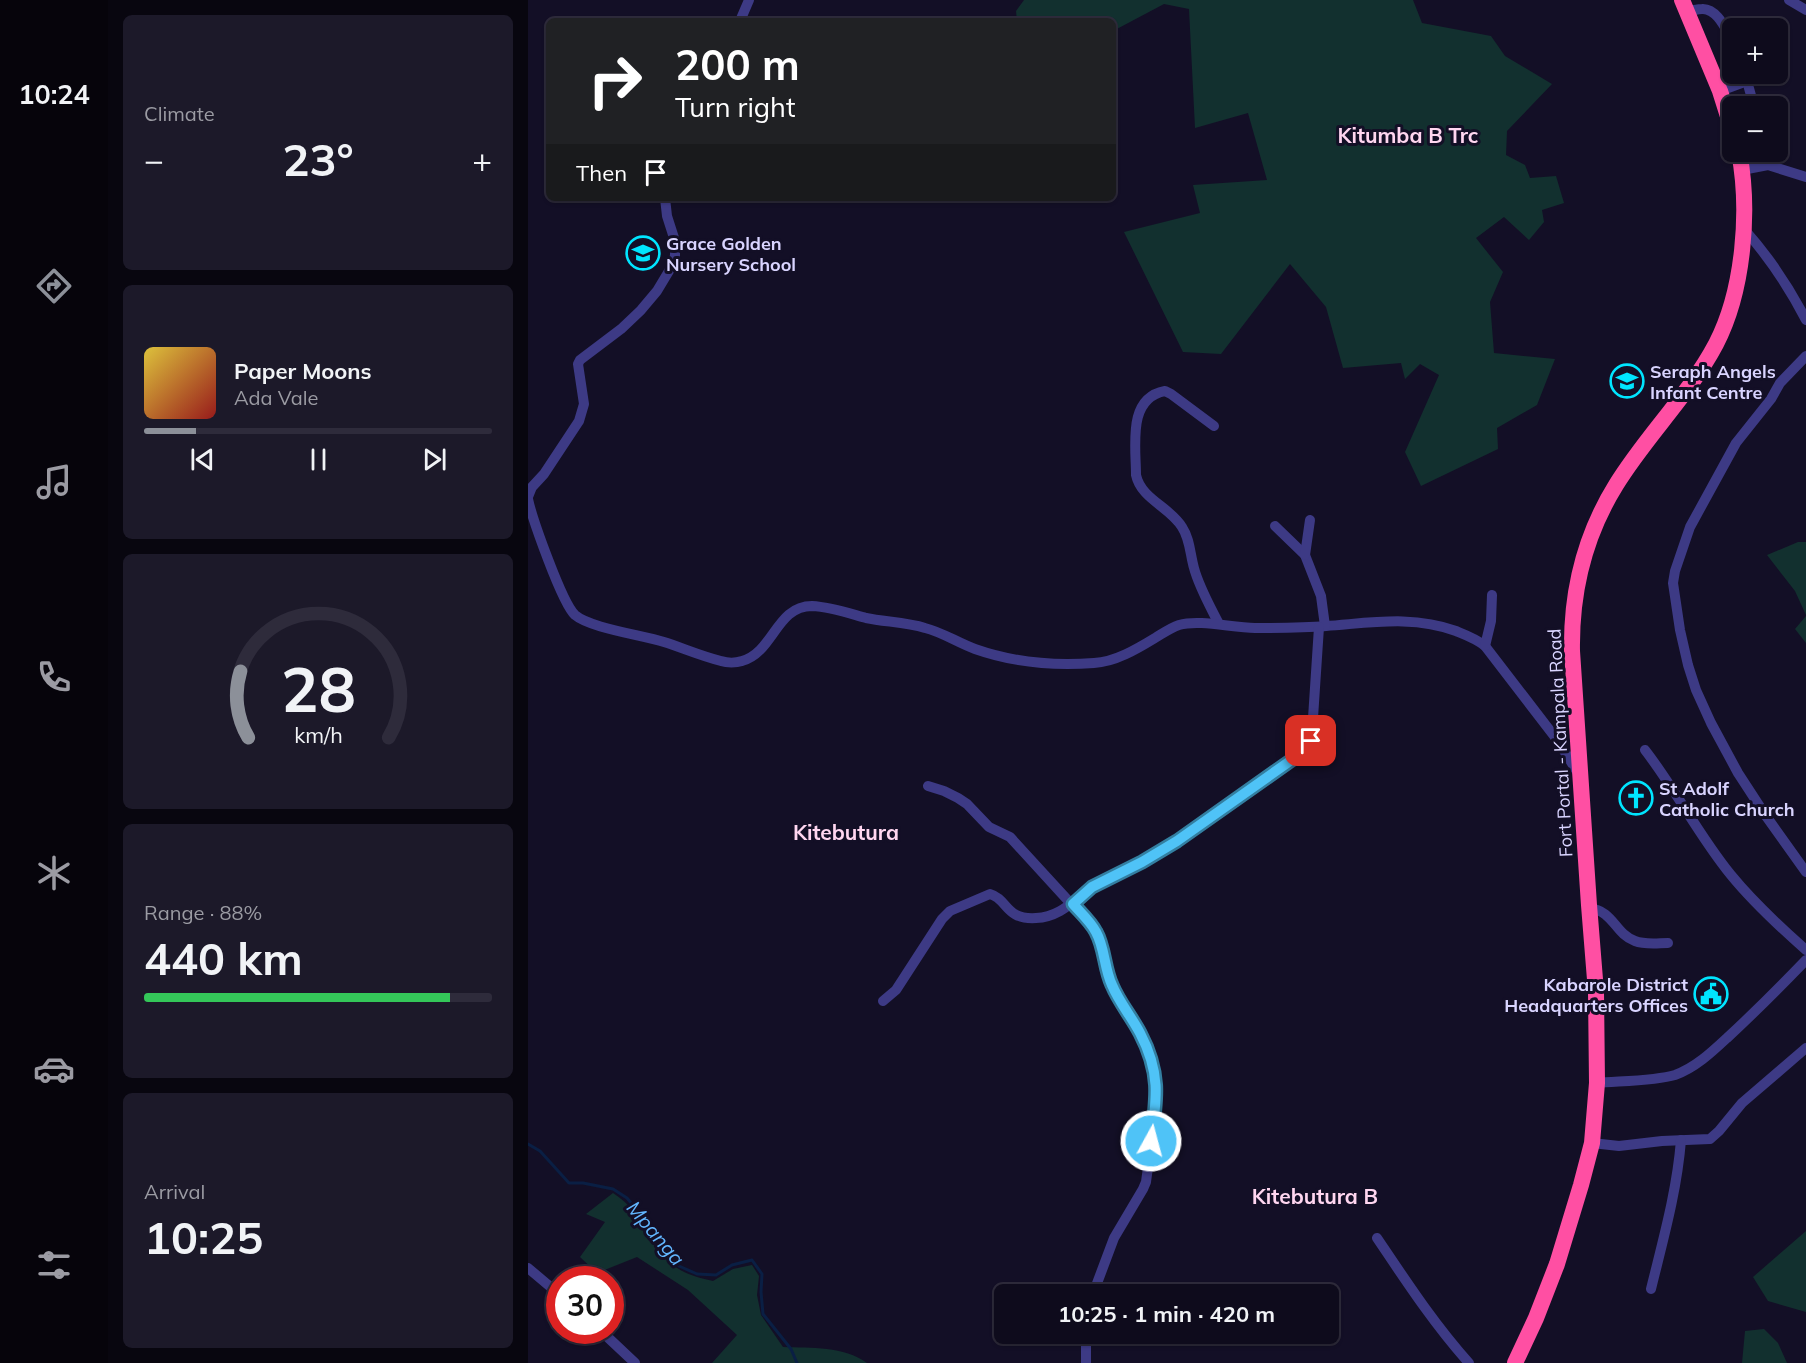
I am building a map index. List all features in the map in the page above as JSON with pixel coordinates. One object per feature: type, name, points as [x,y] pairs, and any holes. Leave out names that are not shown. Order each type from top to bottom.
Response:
[{"type":"highway","points":[[1685,6],[1722,97]]},
{"type":"highway","name":"Fort Portal - Kampala Road","points":[[1515,1363],[1557,1264],[1581,1185],[1592,1143],[1597,1083],[1596,992],[1571,629],[1575,595],[1581,564],[1596,523],[1616,485],[1703,368],[1718,341],[1730,310],[1738,278],[1744,229],[1741,162]]},
{"type":"street","points":[[741,18],[749,0]]},
{"type":"street","points":[[1789,0],[1806,10]]},
{"type":"street","points":[[1685,6],[1711,11],[1722,25]]},
{"type":"street","points":[[1720,91],[1733,84]]},
{"type":"street","points":[[1742,170],[1768,165],[1806,177]]},
{"type":"street","points":[[666,201],[667,216],[675,241],[675,256],[669,271],[657,291],[641,310],[621,329],[580,360],[578,364],[584,404],[579,421],[544,474],[532,487],[528,498],[548,557],[573,613],[588,622],[734,663],[753,657],[772,636],[783,618],[803,607],[816,606],[922,627],[975,649],[1012,659],[1057,663],[1104,662],[1140,647],[1181,624],[1219,624],[1253,628],[1322,627],[1390,621],[1418,622],[1447,628],[1485,646],[1558,741],[1581,777]]},
{"type":"street","points":[[1744,229],[1760,246],[1788,287],[1806,320]]},
{"type":"street","points":[[1806,356],[1780,383],[1771,399],[1736,443],[1690,527],[1673,583],[1688,665],[1701,701],[1738,772],[1806,872]]},
{"type":"street","points":[[1214,426],[1172,394],[1165,391],[1154,394],[1144,403],[1137,417],[1136,475],[1145,491],[1182,527],[1194,570],[1219,624]]},
{"type":"street","points":[[1305,555],[1310,520]]},
{"type":"street","points":[[883,1001],[896,990],[942,919],[950,911],[990,894],[997,897],[1014,915],[1033,919],[1047,918],[1073,904],[1092,887],[1142,862],[1177,841],[1307,749],[1312,733],[1322,627],[1321,596],[1305,555],[1275,526]]},
{"type":"street","points":[[1485,646],[1490,627],[1492,595]]},
{"type":"street","points":[[1645,750],[1730,874],[1806,950]]},
{"type":"street","points":[[928,786],[944,790],[958,798],[967,804],[981,821],[1010,837],[1096,931],[1101,942],[1105,969],[1112,986],[1152,1058],[1157,1088],[1146,1182],[1114,1238],[1097,1284]]},
{"type":"street","points":[[1589,908],[1602,910],[1618,929],[1632,940],[1668,944]]},
{"type":"street","points":[[1597,1083],[1663,1077],[1687,1070],[1707,1057],[1806,960]]},
{"type":"street","points":[[1592,1143],[1619,1146],[1712,1138],[1742,1103],[1806,1048]]},
{"type":"street","points":[[1651,1289],[1672,1201],[1681,1140]]},
{"type":"street","points":[[1377,1238],[1430,1316],[1469,1363]]},
{"type":"street","points":[[528,1268],[546,1283]]},
{"type":"street","points":[[615,1344],[635,1363]]},
{"type":"street","points":[[1086,1344],[1086,1363]]},
{"type":"green space","points":[[1024,0],[1413,0],[1422,23],[1491,36],[1505,56],[1552,84],[1507,131],[1506,155],[1525,165],[1530,178],[1556,176],[1564,203],[1542,210],[1544,222],[1529,240],[1504,217],[1476,238],[1503,272],[1490,302],[1494,353],[1555,359],[1537,405],[1497,428],[1498,449],[1421,486],[1405,452],[1439,375],[1420,364],[1405,379],[1401,363],[1343,368],[1326,307],[1290,264],[1221,354],[1183,352],[1124,232],[1200,213],[1193,185],[1267,180],[1248,113],[1195,128],[1189,9],[1164,4],[1116,29],[1116,18],[1017,18],[1016,11]]},
{"type":"green space","points":[[1798,542],[1806,542],[1806,615],[1795,591],[1767,555]]},
{"type":"green space","points":[[1806,616],[1806,643],[1795,629]]},
{"type":"green space","points":[[613,1193],[636,1213],[667,1259],[682,1271],[713,1281],[733,1269],[752,1265],[759,1276],[757,1295],[761,1315],[783,1347],[838,1351],[858,1357],[867,1363],[712,1363],[737,1335],[688,1290],[637,1257],[614,1266],[590,1266],[580,1257],[605,1222],[586,1214]]},
{"type":"green space","points":[[1806,1231],[1806,1312],[1768,1301],[1753,1277]]},
{"type":"green space","points":[[1764,1329],[1778,1343],[1787,1363],[1742,1363],[1745,1331]]},
{"type":"waterway","name":"Mpanga","points":[[528,1144],[540,1151],[569,1183],[583,1183],[613,1189],[627,1198],[679,1266],[697,1274],[716,1275],[732,1265],[752,1260],[762,1274],[763,1314],[791,1349],[797,1363]]},
{"type":"place","name":"Grace Golden Nursery School","points":[[643,253]]},
{"type":"place","name":"Seraph Angels Infant Centre","points":[[1627,381]]},
{"type":"place","name":"St Adolf Catholic Church","points":[[1636,798]]},
{"type":"place","name":"Kabarole District Headquarters Offices","points":[[1711,994]]},
{"type":"district","name":"Kitumba B Trc","points":[[1408,135]]},
{"type":"district","name":"Kitebutura","points":[[846,832]]},
{"type":"district","name":"Kitebutura B","points":[[1315,1196]]},
{"type":"route","points":[[1151,1141],[1157,1088],[1152,1058],[1112,986],[1105,969],[1101,942],[1096,931],[1073,904],[1092,887],[1142,862],[1177,841],[1307,749],[1311,741]]}]
